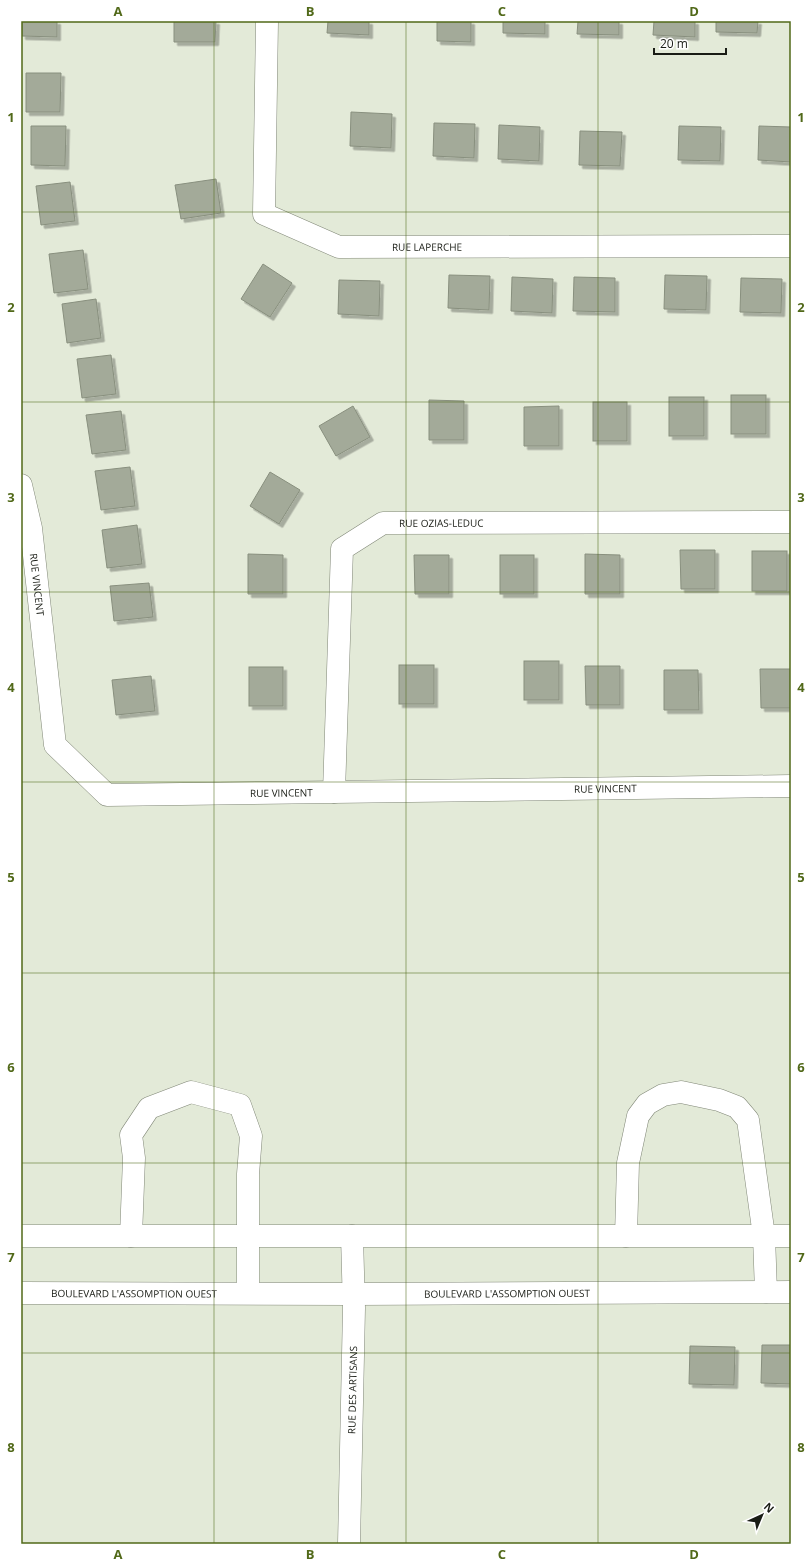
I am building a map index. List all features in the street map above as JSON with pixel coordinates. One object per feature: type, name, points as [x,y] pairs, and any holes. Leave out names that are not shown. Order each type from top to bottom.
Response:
[{"type":"street","name":"RUE LAPERCHE","points":[[267,21],[264,214],[332,244],[339,247],[791,246]]},
{"type":"street","name":"RUE VINCENT","points":[[21,485],[30,528],[55,745],[107,795],[791,786]]},
{"type":"street","name":"RUE OZIAS-LEDUC","points":[[334,792],[342,549],[383,523],[791,522]]},
{"type":"street","points":[[131,1236],[134,1158],[131,1135],[149,1108],[191,1092],[240,1105],[251,1136],[248,1174],[248,1294]]},
{"type":"street","points":[[626,1236],[628,1163],[638,1116],[647,1104],[652,1101],[663,1095],[681,1092],[725,1102],[737,1107],[748,1120],[764,1236],[766,1292]]},
{"type":"street","points":[[21,1236],[791,1236]]},
{"type":"street","name":"RUE DES ARTISANS","points":[[349,1544],[354,1294],[352,1236]]},
{"type":"street","name":"BOULEVARD L'ASSOMPTION OUEST","points":[[21,1293],[354,1294],[791,1292]]},
{"type":"building","points":[[22,21],[57,21],[57,37],[22,36]]},
{"type":"building","points":[[174,21],[216,21],[215,42],[174,42]]},
{"type":"building","points":[[328,21],[369,21],[369,35],[327,33]]},
{"type":"building","points":[[437,21],[471,21],[471,42],[437,41]]},
{"type":"building","points":[[503,21],[545,21],[545,34],[503,33]]},
{"type":"building","points":[[578,21],[619,21],[619,35],[577,34]]},
{"type":"building","points":[[654,21],[695,21],[695,37],[653,35]]},
{"type":"building","points":[[716,21],[758,21],[757,33],[716,32]]},
{"type":"building","points":[[26,73],[61,73],[60,112],[26,112]]},
{"type":"building","points":[[351,112],[392,114],[391,148],[350,146]]},
{"type":"building","points":[[434,123],[475,124],[474,158],[433,156]]},
{"type":"building","points":[[499,125],[540,127],[539,161],[498,159]]},
{"type":"building","points":[[31,126],[66,126],[65,166],[31,165]]},
{"type":"building","points":[[679,126],[721,127],[720,161],[678,160]]},
{"type":"building","points":[[759,126],[791,127],[791,162],[758,160]]},
{"type":"building","points":[[580,131],[622,132],[620,166],[579,165]]},
{"type":"building","points":[[216,179],[221,213],[181,219],[175,185]]},
{"type":"building","points":[[70,182],[75,221],[41,225],[36,186]]},
{"type":"building","points":[[83,250],[88,289],[54,293],[49,254]]},
{"type":"building","points":[[263,264],[292,283],[270,317],[241,299]]},
{"type":"building","points":[[449,275],[490,276],[489,310],[448,308]]},
{"type":"building","points":[[665,275],[707,276],[706,310],[664,309]]},
{"type":"building","points":[[512,277],[553,279],[552,313],[511,311]]},
{"type":"building","points":[[574,277],[615,278],[615,312],[573,311]]},
{"type":"building","points":[[741,278],[782,279],[781,313],[740,312]]},
{"type":"building","points":[[339,280],[380,281],[379,316],[338,314]]},
{"type":"building","points":[[96,299],[101,338],[67,343],[62,304]]},
{"type":"building","points":[[111,355],[116,394],[82,398],[77,359]]},
{"type":"building","points":[[731,395],[766,395],[766,434],[731,434]]},
{"type":"building","points":[[669,397],[704,397],[704,436],[669,436]]},
{"type":"building","points":[[429,400],[464,401],[464,440],[429,440]]},
{"type":"building","points":[[593,402],[627,402],[627,441],[593,441]]},
{"type":"building","points":[[353,406],[370,437],[336,456],[319,426]]},
{"type":"building","points":[[559,406],[559,446],[524,446],[524,407]]},
{"type":"building","points":[[121,411],[126,450],[92,454],[86,415]]},
{"type":"building","points":[[130,467],[135,506],[101,510],[95,471]]},
{"type":"building","points":[[270,472],[300,490],[279,524],[250,506]]},
{"type":"building","points":[[137,525],[142,564],[107,568],[102,530]]},
{"type":"building","points":[[680,550],[715,550],[715,589],[681,589]]},
{"type":"building","points":[[752,551],[787,551],[787,591],[752,591]]},
{"type":"building","points":[[248,554],[283,555],[283,594],[248,594]]},
{"type":"building","points":[[585,554],[620,555],[620,594],[585,594]]},
{"type":"building","points":[[414,555],[449,555],[449,594],[415,594]]},
{"type":"building","points":[[500,555],[534,555],[534,594],[500,594]]},
{"type":"building","points":[[149,583],[153,617],[114,621],[110,586]]},
{"type":"building","points":[[524,661],[559,661],[559,700],[524,700]]},
{"type":"building","points":[[399,665],[434,665],[434,704],[399,704]]},
{"type":"building","points":[[585,666],[620,666],[620,705],[586,705]]},
{"type":"building","points":[[249,667],[283,667],[283,706],[249,706]]},
{"type":"building","points":[[760,669],[791,669],[791,708],[761,708]]},
{"type":"building","points":[[664,670],[698,670],[699,710],[664,710]]},
{"type":"building","points":[[151,676],[155,711],[116,715],[112,680]]},
{"type":"building","points":[[762,1345],[791,1345],[791,1384],[761,1383]]},
{"type":"building","points":[[690,1346],[735,1347],[734,1385],[689,1384]]}]
